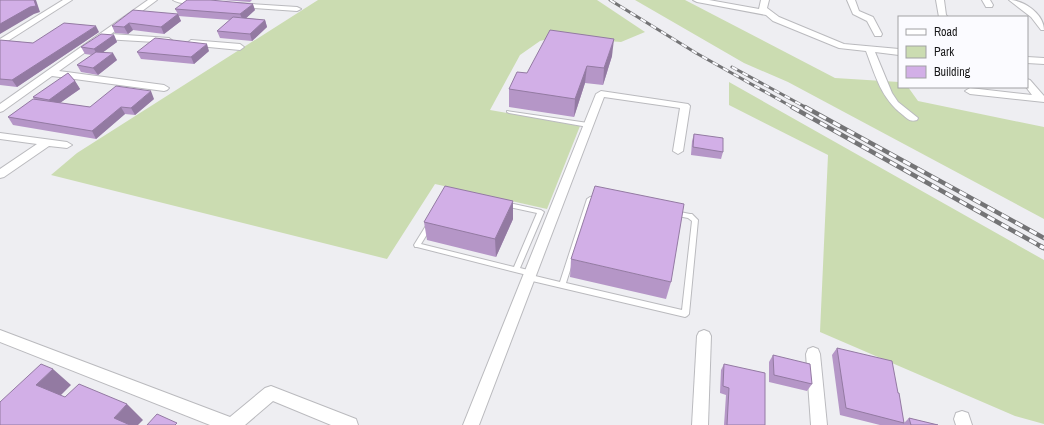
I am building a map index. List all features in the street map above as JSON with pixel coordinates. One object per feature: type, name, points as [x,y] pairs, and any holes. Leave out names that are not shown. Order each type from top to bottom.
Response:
[{"type":"street","points":[[0,43],[68,0]]},
{"type":"street","points":[[0,109],[153,0]]},
{"type":"street","points":[[177,0],[207,2]]},
{"type":"street","points":[[697,0],[767,13]]},
{"type":"street","points":[[765,0],[763,9],[776,19],[835,44],[855,49],[898,52]]},
{"type":"street","points":[[851,0],[856,12],[870,19],[878,34]]},
{"type":"street","points":[[940,0],[942,16]]},
{"type":"street","points":[[1013,0],[1034,15],[1044,28]]},
{"type":"street","points":[[230,4],[297,9]]},
{"type":"street","points":[[103,36],[240,47]]},
{"type":"street","points":[[870,50],[887,93],[895,104],[913,118]]},
{"type":"street","points":[[1028,60],[1044,61]]},
{"type":"street","points":[[51,73],[164,88]]},
{"type":"street","points":[[1028,83],[1042,99]]},
{"type":"street","points":[[970,91],[1042,99]]},
{"type":"street","points":[[470,425],[601,94],[683,105],[685,107],[678,152]]},
{"type":"street","points":[[0,136],[68,145]]},
{"type":"street","points":[[0,174],[47,142]]},
{"type":"street","points":[[0,336],[231,425],[271,393],[350,425]]},
{"type":"street","points":[[700,425],[704,336]]},
{"type":"street","points":[[813,354],[819,425]]},
{"type":"lane","points":[[509,112],[588,125]]},
{"type":"lane","points":[[562,285],[590,200],[601,198],[608,199]]},
{"type":"lane","points":[[495,202],[541,212],[516,270]]},
{"type":"lane","points":[[434,219],[417,246],[516,270],[562,285],[685,314],[695,220],[690,216],[668,212]]},
{"type":"green space","points":[[318,0],[597,0],[645,32],[621,42],[556,37],[540,41],[520,55],[490,110],[580,126],[547,209],[435,184],[387,259],[51,175],[77,153]]},
{"type":"green space","points":[[635,0],[685,0],[835,78],[898,82],[898,88],[909,88],[918,101],[1044,127],[1044,219],[788,82],[744,63]]},
{"type":"green space","points":[[729,82],[1044,260],[1044,424],[1015,416],[820,332],[828,155],[729,105]]},
{"type":"building","points":[[0,0],[34,0],[36,6],[30,7],[0,24]]},
{"type":"building","points":[[187,0],[210,0],[253,4],[240,14],[175,9]]},
{"type":"building","points":[[133,10],[178,14],[161,27],[129,23],[124,27],[112,26]]},
{"type":"building","points":[[233,17],[265,20],[250,34],[217,31]]},
{"type":"building","points":[[64,23],[96,26],[12,80],[0,79],[0,40],[33,43]]},
{"type":"building","points":[[550,30],[614,39],[604,68],[587,66],[575,99],[509,89],[517,72],[527,73]]},
{"type":"building","points":[[101,34],[114,35],[94,49],[81,47]]},
{"type":"building","points":[[155,38],[207,44],[191,57],[137,52]]},
{"type":"building","points":[[96,52],[113,53],[93,68],[77,65]]},
{"type":"building","points":[[68,73],[75,81],[49,100],[33,97]]},
{"type":"building","points":[[116,86],[151,91],[131,108],[121,107],[92,131],[8,117],[33,99],[90,107]]},
{"type":"building","points":[[694,134],[723,138],[723,152],[693,147]]},
{"type":"building","points":[[445,186],[513,201],[495,239],[424,222]]},
{"type":"building","points":[[595,186],[684,204],[671,282],[571,259]]},
{"type":"building","points":[[837,348],[892,361],[904,423],[846,408]]},
{"type":"building","points":[[773,355],[810,364],[812,384],[774,375]]},
{"type":"building","points":[[41,364],[53,369],[36,385],[65,397],[79,384],[127,404],[114,418],[130,425],[0,425],[0,402]]},
{"type":"building","points":[[724,364],[765,373],[765,425],[727,425],[729,388],[723,386]]},
{"type":"building","points":[[157,414],[177,423],[175,425],[147,425]]},
{"type":"building","points":[[909,418],[938,425],[911,425]]},
{"type":"railway","points":[[610,0],[696,53],[794,108]]},
{"type":"railway","points":[[732,67],[807,108]]},
{"type":"railway","points":[[792,107],[1042,247]]},
{"type":"railway","points":[[805,107],[1044,238]]}]
